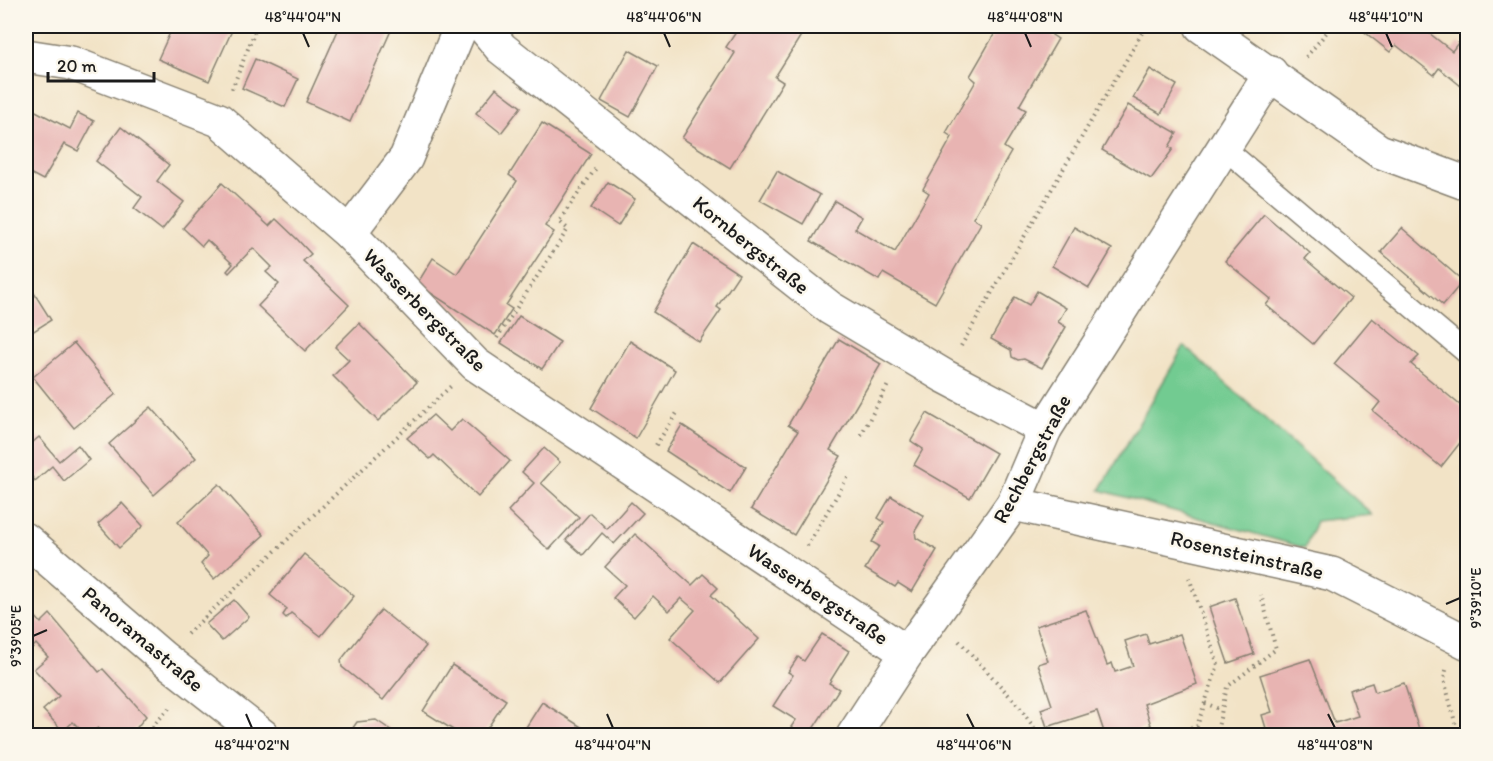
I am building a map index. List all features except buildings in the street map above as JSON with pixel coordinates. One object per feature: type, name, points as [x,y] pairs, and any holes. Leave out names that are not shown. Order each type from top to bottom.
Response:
[{"type":"street","points":[[349,233],[406,158],[461,26]]},
{"type":"street","name":"Kornbergstraße","points":[[483,26],[501,48],[830,308],[944,376],[1045,429]]},
{"type":"street","points":[[1201,26],[1379,151],[1467,184]]},
{"type":"street","name":"Wasserbergstraße","points":[[26,56],[71,63],[219,120],[349,233],[475,364],[907,653]]},
{"type":"street","name":"Rechbergstraße","points":[[853,735],[934,614],[1013,504],[1045,429],[1224,148],[1277,78]]},
{"type":"street","name":"Rosensteinstraße","points":[[1013,504],[1332,574],[1459,638]]},
{"type":"street","name":"Panoramastraße","points":[[26,540],[162,657],[263,735]]},
{"type":"lane","points":[[1224,148],[1467,354]]},
{"type":"path","points":[[219,120],[257,26]]},
{"type":"path","points":[[944,376],[1146,26]]},
{"type":"path","points":[[1277,78],[1332,26]]},
{"type":"path","points":[[162,657],[489,350],[568,229],[559,221],[616,139]]},
{"type":"path","points":[[861,435],[905,353]]},
{"type":"path","points":[[790,575],[849,475]]},
{"type":"path","points":[[1167,734],[1197,726],[1218,666],[1176,539]]},
{"type":"path","points":[[1216,735],[1227,687],[1276,649],[1251,556]]},
{"type":"path","points":[[934,614],[1018,705],[1040,735]]},
{"type":"path","points":[[1455,735],[1458,734],[1444,679],[1459,638]]},
{"type":"path","points":[[1205,703],[1221,710]]},
{"type":"green space","points":[[1184,346],[1373,515],[1316,521],[1305,548],[1100,490]]}]
